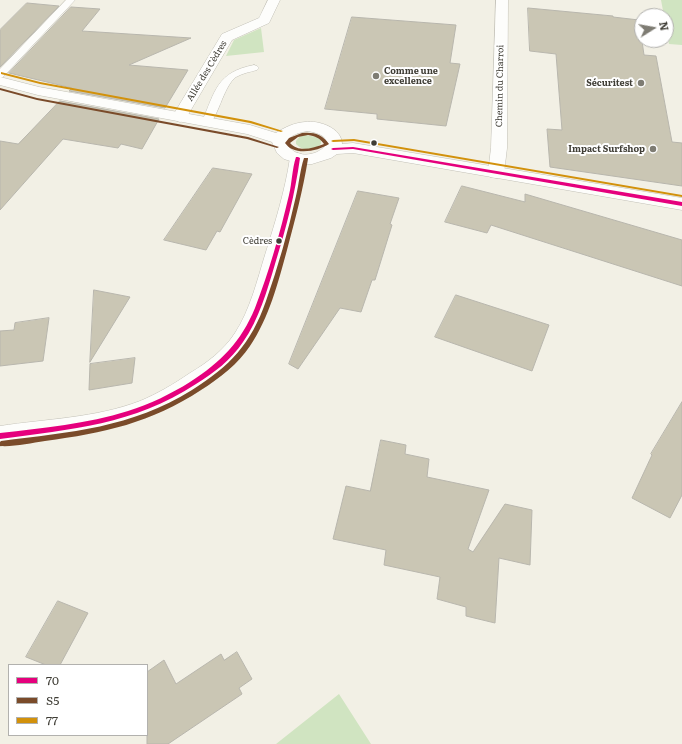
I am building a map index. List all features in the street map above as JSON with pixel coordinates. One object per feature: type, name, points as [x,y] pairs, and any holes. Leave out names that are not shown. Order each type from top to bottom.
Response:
[{"type":"street","name":"Allée des Cèdres","points":[[180,117],[227,37],[264,20],[274,0]]},
{"type":"street","name":"Chemin du Charroi","points":[[496,173],[499,148],[502,0]]},
{"type":"street","points":[[0,81],[38,90],[250,130],[279,139]]},
{"type":"street","points":[[333,149],[335,143],[334,138],[330,133],[316,127],[306,126],[294,129],[283,134],[279,139],[281,150],[286,154],[298,158],[312,159],[321,157],[333,149],[352,148],[682,204]]},
{"type":"street","points":[[0,436],[89,423],[114,418],[146,408],[181,391],[218,366],[242,339],[258,306],[270,270],[296,176],[298,158]]},
{"type":"lane","points":[[0,75],[71,0]]},
{"type":"lane","points":[[207,122],[225,83],[230,77],[239,72],[254,68]]},
{"type":"green space","points":[[661,0],[682,0],[682,45],[674,44],[674,8],[662,8]]},
{"type":"green space","points":[[261,28],[264,52],[226,56],[234,40]]},
{"type":"green space","points":[[305,135],[317,137],[321,140],[321,144],[308,150],[299,147],[296,144],[296,141],[299,137]]},
{"type":"green space","points":[[339,694],[371,744],[276,744]]},
{"type":"building","points":[[27,3],[59,6],[0,67],[0,30]]},
{"type":"building","points":[[71,7],[100,9],[82,31],[191,38],[129,65],[188,70],[165,108],[69,91],[72,88],[9,73]]},
{"type":"building","points":[[528,8],[634,19],[634,48],[643,48],[644,55],[656,56],[672,142],[682,143],[682,186],[550,167],[547,129],[562,130],[556,54],[530,51]]},
{"type":"building","points":[[352,17],[456,25],[450,63],[460,64],[446,126],[377,119],[377,114],[325,109]]},
{"type":"building","points":[[60,101],[159,119],[142,149],[121,144],[118,148],[63,139],[0,210],[0,141],[18,144]]},
{"type":"building","points":[[213,168],[252,174],[220,232],[217,231],[206,250],[164,240]]},
{"type":"building","points":[[462,186],[525,202],[525,194],[682,240],[682,286],[491,225],[487,233],[445,222]]},
{"type":"building","points":[[358,191],[399,198],[390,224],[392,225],[375,280],[372,280],[361,312],[340,308],[298,369],[289,364]]},
{"type":"building","points":[[94,290],[130,297],[90,362]]},
{"type":"building","points":[[456,295],[549,325],[532,371],[435,337]]},
{"type":"building","points":[[49,318],[43,361],[0,366],[0,331],[14,330],[15,323]]},
{"type":"building","points":[[135,358],[132,383],[89,390],[90,364]]},
{"type":"building","points":[[682,402],[682,495],[670,518],[632,498],[652,455],[651,454]]},
{"type":"building","points":[[381,440],[406,445],[405,454],[429,459],[427,477],[489,490],[468,549],[473,552],[505,504],[532,510],[530,565],[499,558],[495,623],[466,616],[466,607],[437,599],[440,577],[384,565],[386,550],[333,539],[346,486],[370,491]]},
{"type":"building","points":[[58,601],[88,613],[61,664],[44,664],[26,657]]},
{"type":"building","points":[[237,652],[252,679],[239,688],[242,694],[168,744],[147,744],[148,671],[164,660],[176,684],[221,654],[224,660]]},
{"type":"transit line","name":"77","points":[[2,73],[40,83],[251,122],[281,131]]},
{"type":"transit line","name":"S5","points":[[0,89],[37,99],[248,138],[277,147]]},
{"type":"transit line","name":"S5","points":[[299,150],[292,148],[287,143],[291,139],[302,135],[308,134],[319,136],[324,139],[327,144],[315,149],[300,150]]},
{"type":"transit line","name":"77","points":[[333,141],[354,140],[682,196]]},
{"type":"transit line","name":"70","points":[[333,149],[353,148],[682,204]]},
{"type":"transit line","name":"70","points":[[0,436],[92,423],[128,414],[172,396],[204,376],[222,362],[242,339],[253,319],[261,298],[288,207],[298,158]]},
{"type":"transit line","name":"S5","points":[[1,444],[95,431],[131,421],[156,412],[177,402],[209,382],[228,367],[249,343],[260,323],[268,302],[279,270],[296,209],[306,159]]},
{"type":"place","name":"Comme une excellence","points":[[376,76]]},
{"type":"place","name":"Sécuritest","points":[[641,83]]},
{"type":"place","name":"Impact Surfshop","points":[[653,149]]},
{"type":"place","name":"Cèdres","points":[[279,241]]}]
